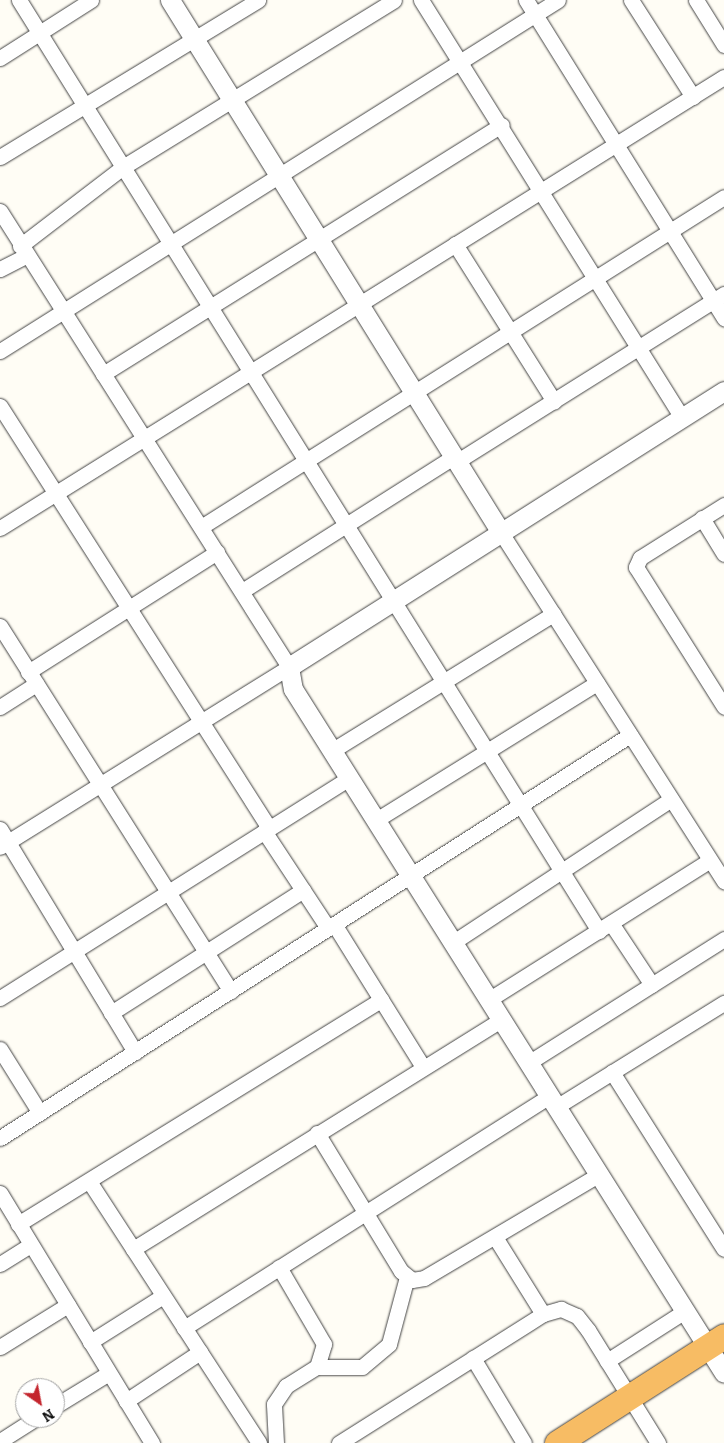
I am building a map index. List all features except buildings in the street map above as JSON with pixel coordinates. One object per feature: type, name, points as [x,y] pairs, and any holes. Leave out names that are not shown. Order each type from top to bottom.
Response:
[{"type":"highway","points":[[557,1443],[716,1341]]},
{"type":"street","points":[[19,0],[562,871],[652,985]]},
{"type":"street","points":[[0,58],[91,0]]},
{"type":"street","points":[[170,0],[500,532],[724,881]]},
{"type":"street","points":[[0,157],[258,0]]},
{"type":"street","points":[[0,269],[123,167],[233,102],[394,0]]},
{"type":"street","points":[[421,0],[598,276],[682,417]]},
{"type":"street","points":[[526,0],[670,231],[719,298],[724,318]]},
{"type":"street","points":[[0,352],[558,0]]},
{"type":"street","points":[[631,0],[693,97]]},
{"type":"street","points":[[696,0],[724,45]]},
{"type":"street","points":[[0,528],[724,77]]},
{"type":"street","points":[[102,374],[319,241],[502,125]]},
{"type":"street","points":[[200,527],[724,197]]},
{"type":"street","points":[[0,211],[289,667],[294,689],[500,1021],[600,1174],[685,1312],[716,1341],[724,1372]]},
{"type":"street","points":[[455,244],[554,401]]},
{"type":"street","points":[[242,591],[344,524],[554,401],[719,298]]},
{"type":"street","points":[[4,845],[289,667],[392,598],[682,417],[722,396]]},
{"type":"street","points":[[0,406],[130,608],[303,890],[331,926],[423,1067]]},
{"type":"street","points":[[724,505],[640,558],[636,567],[724,707]]},
{"type":"street","points":[[702,518],[724,554]]},
{"type":"street","points":[[0,707],[32,678],[130,608],[217,552]]},
{"type":"street","points":[[333,750],[553,614]]},
{"type":"street","points":[[0,626],[170,890],[231,991]]},
{"type":"street","points":[[376,820],[597,683]]},
{"type":"street","points":[[0,1138],[630,735]]},
{"type":"street","points":[[0,998],[350,778]]},
{"type":"street","points":[[452,943],[671,799]]},
{"type":"street","points":[[0,829],[4,845],[74,950],[135,1052]]},
{"type":"street","points":[[488,1000],[710,860]]},
{"type":"street","points":[[111,1012],[303,890]]},
{"type":"street","points":[[528,1063],[724,939]]},
{"type":"street","points":[[18,1224],[381,1000]]},
{"type":"street","points":[[184,1328],[365,1212],[553,1102],[612,1072],[722,1009]]},
{"type":"street","points":[[133,1249],[423,1067],[500,1021]]},
{"type":"street","points":[[0,1049],[40,1112]]},
{"type":"street","points":[[612,1072],[724,1249]]},
{"type":"street","points":[[276,1443],[274,1404],[286,1386],[317,1367],[362,1367],[389,1344],[406,1278],[317,1133]]},
{"type":"street","points":[[406,1278],[424,1278],[600,1174]]},
{"type":"street","points":[[89,1181],[259,1443]]},
{"type":"street","points":[[0,1194],[126,1401],[147,1441]]},
{"type":"street","points":[[495,1236],[543,1314]]},
{"type":"street","points":[[0,1264],[31,1245]]},
{"type":"street","points":[[279,1267],[324,1344],[317,1367]]},
{"type":"street","points":[[90,1342],[163,1296]]},
{"type":"street","points":[[0,1347],[68,1305]]},
{"type":"street","points":[[339,1443],[543,1314],[570,1311],[607,1361],[658,1443]]},
{"type":"street","points":[[607,1361],[685,1312]]},
{"type":"street","points":[[126,1401],[200,1352]]},
{"type":"street","points":[[472,1358],[524,1443]]},
{"type":"street","points":[[65,1400],[109,1373]]},
{"type":"street","points":[[3,1438],[20,1428]]}]
